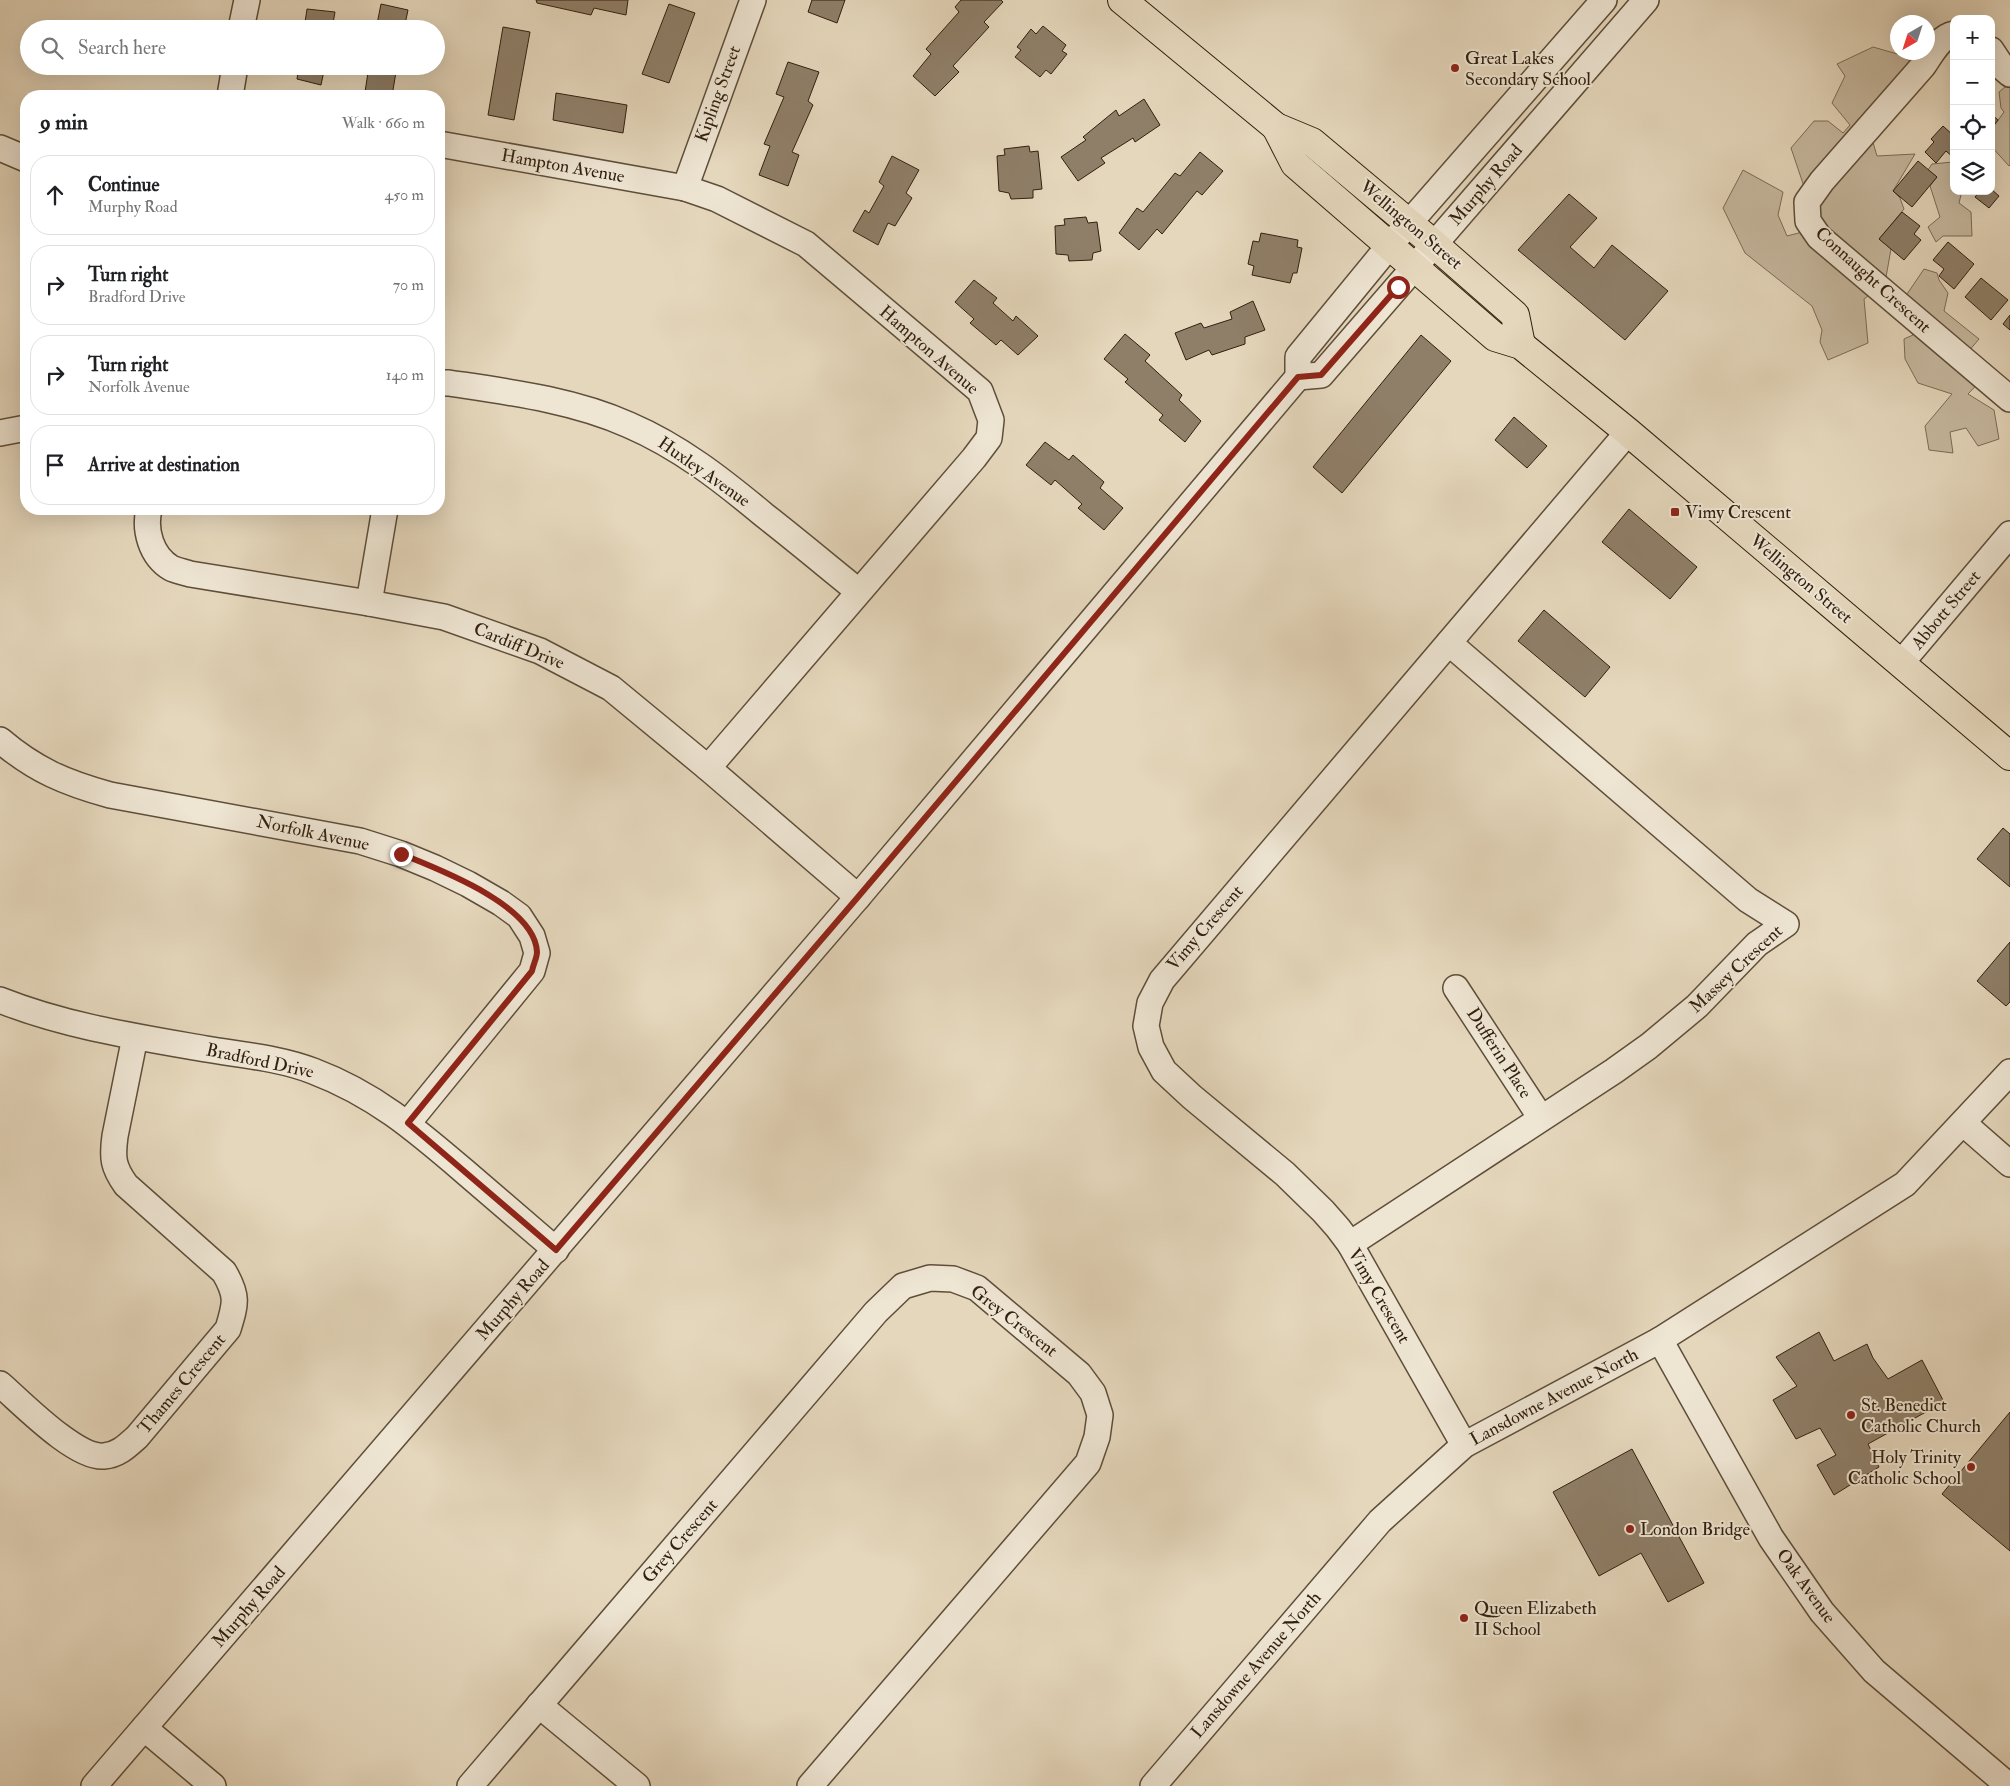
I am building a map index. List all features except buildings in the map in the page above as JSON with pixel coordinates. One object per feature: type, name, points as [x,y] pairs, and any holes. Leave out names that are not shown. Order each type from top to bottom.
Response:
[{"type":"main road","name":"Wellington Street","points":[[1122,0],[1276,127],[1312,142],[1515,314],[1521,345]]},
{"type":"main road","name":"Wellington Street","points":[[1276,127],[1296,164],[1495,337],[1521,345],[1628,432],[2010,756]]},
{"type":"street","points":[[243,20],[247,0]]},
{"type":"street","name":"Kipling Street","points":[[685,188],[752,0]]},
{"type":"street","name":"Murphy Road","points":[[94,1786],[858,897],[1298,377],[1298,357],[1389,246],[1604,0]]},
{"type":"street","name":"Murphy Road","points":[[1298,377],[1321,375],[1646,0]]},
{"type":"street","name":"Connaught Crescent","points":[[1950,35],[1937,46],[1923,66],[1822,181],[1808,202],[1808,221],[1819,237],[2010,399]]},
{"type":"street","points":[[1995,56],[2003,68],[2010,74]]},
{"type":"street","points":[[231,90],[234,75]]},
{"type":"street","name":"Hampton Avenue","points":[[445,145],[685,188],[717,199],[806,244],[980,391],[990,420],[989,438],[974,458],[708,768]]},
{"type":"street","points":[[0,148],[20,156]]},
{"type":"street","name":"Huxley Avenue","points":[[445,383],[524,394],[596,412],[660,439],[720,479],[858,591]]},
{"type":"street","points":[[0,433],[20,429]]},
{"type":"street","name":"Vimy Crescent","points":[[1464,1445],[1350,1244],[1323,1211],[1305,1193],[1164,1071],[1151,1047],[1146,1026],[1150,1003],[1162,980],[1628,432]]},
{"type":"street","name":"Cardiff Drive","points":[[149,515],[148,535],[156,553],[171,568],[190,574],[369,602],[444,617],[540,651],[611,688],[708,768],[858,897]]},
{"type":"street","points":[[369,602],[384,515]]},
{"type":"street","name":"Abbott Street","points":[[1900,663],[2010,534]]},
{"type":"street","name":"Massey Crescent","points":[[1350,1244],[1614,1071],[1649,1046],[1697,1006],[1757,944],[1786,924],[1748,900],[1449,643]]},
{"type":"street","name":"Norfolk Avenue","points":[[0,740],[15,753],[44,772],[80,787],[110,795],[360,841],[401,854],[468,884],[519,916],[532,936],[537,953],[532,971],[408,1123]]},
{"type":"street","name":"Dufferin Place","points":[[1456,988],[1541,1118]]},
{"type":"street","name":"Bradford Drive","points":[[0,1000],[27,1010],[135,1037],[277,1061],[312,1070],[344,1084],[378,1102],[408,1123],[556,1250]]},
{"type":"street","name":"Thames Crescent","points":[[0,1384],[70,1445],[86,1454],[103,1456],[119,1452],[137,1437],[228,1329],[234,1309],[234,1289],[224,1272],[126,1186],[115,1170],[113,1152],[115,1136],[135,1037]]},
{"type":"street","name":"Lansdowne Avenue North","points":[[1153,1786],[1380,1521],[1464,1445],[1660,1340],[1905,1184],[2010,1072]]},
{"type":"street","points":[[1963,1124],[2010,1164]]},
{"type":"street","name":"Grey Crescent","points":[[470,1786],[876,1312],[903,1286],[930,1278],[953,1279],[977,1288],[1080,1374],[1093,1393],[1100,1414],[1097,1437],[1088,1463],[810,1786]]},
{"type":"street","name":"Oak Avenue","points":[[1660,1340],[1771,1538],[1822,1612],[1874,1671],[2009,1786]]},
{"type":"street","points":[[539,1705],[636,1786]]},
{"type":"street","points":[[144,1728],[213,1786]]},
{"type":"shaded area","points":[[1873,47],[1890,52],[1890,60],[1908,60],[1918,67],[1866,119],[1877,156],[1915,154],[1893,191],[1900,198],[1904,209],[1879,239],[1891,249],[1885,283],[1864,299],[1868,343],[1828,360],[1820,342],[1822,330],[1812,306],[1745,253],[1723,208],[1743,170],[1783,192],[1778,215],[1787,236],[1818,228],[1791,148],[1814,121],[1828,121],[1843,133],[1850,125],[1832,103],[1845,76],[1837,64]]},
{"type":"shaded area","points":[[2010,86],[2009,166],[1995,150],[1995,124],[2004,112],[2001,108],[1999,92],[2005,87]]},
{"type":"shaded area","points":[[1950,162],[1950,195],[1961,195],[1959,203],[1971,212],[1972,236],[1943,236],[1936,242],[1928,227],[1940,217],[1930,186],[1937,177],[1928,170],[1932,164]]},
{"type":"shaded area","points":[[1924,269],[1937,273],[1939,280],[1948,293],[1944,311],[1979,339],[1968,352],[1987,374],[1968,394],[1994,410],[1999,439],[1978,446],[1966,428],[1950,432],[1953,453],[1929,450],[1925,426],[1952,394],[1918,383],[1905,359],[1904,339],[1913,335],[1905,323],[1901,303]]},
{"type":"place","name":"Great Lakes Secondary School","points":[[1455,68]]},
{"type":"place","name":"Vimy Crescent","points":[[1675,512]]},
{"type":"place","name":"St. Benedict Catholic Church","points":[[1851,1415]]},
{"type":"place","name":"Holy Trinity Catholic School","points":[[1971,1467]]},
{"type":"place","name":"London Bridge","points":[[1630,1529]]},
{"type":"place","name":"Queen Elizabeth II School","points":[[1464,1618]]},
{"type":"route","points":[[401,854],[468,884],[501,903],[519,916],[532,936],[537,953],[532,971],[408,1123],[556,1250],[858,897],[1298,377],[1321,375],[1398,287]]}]
